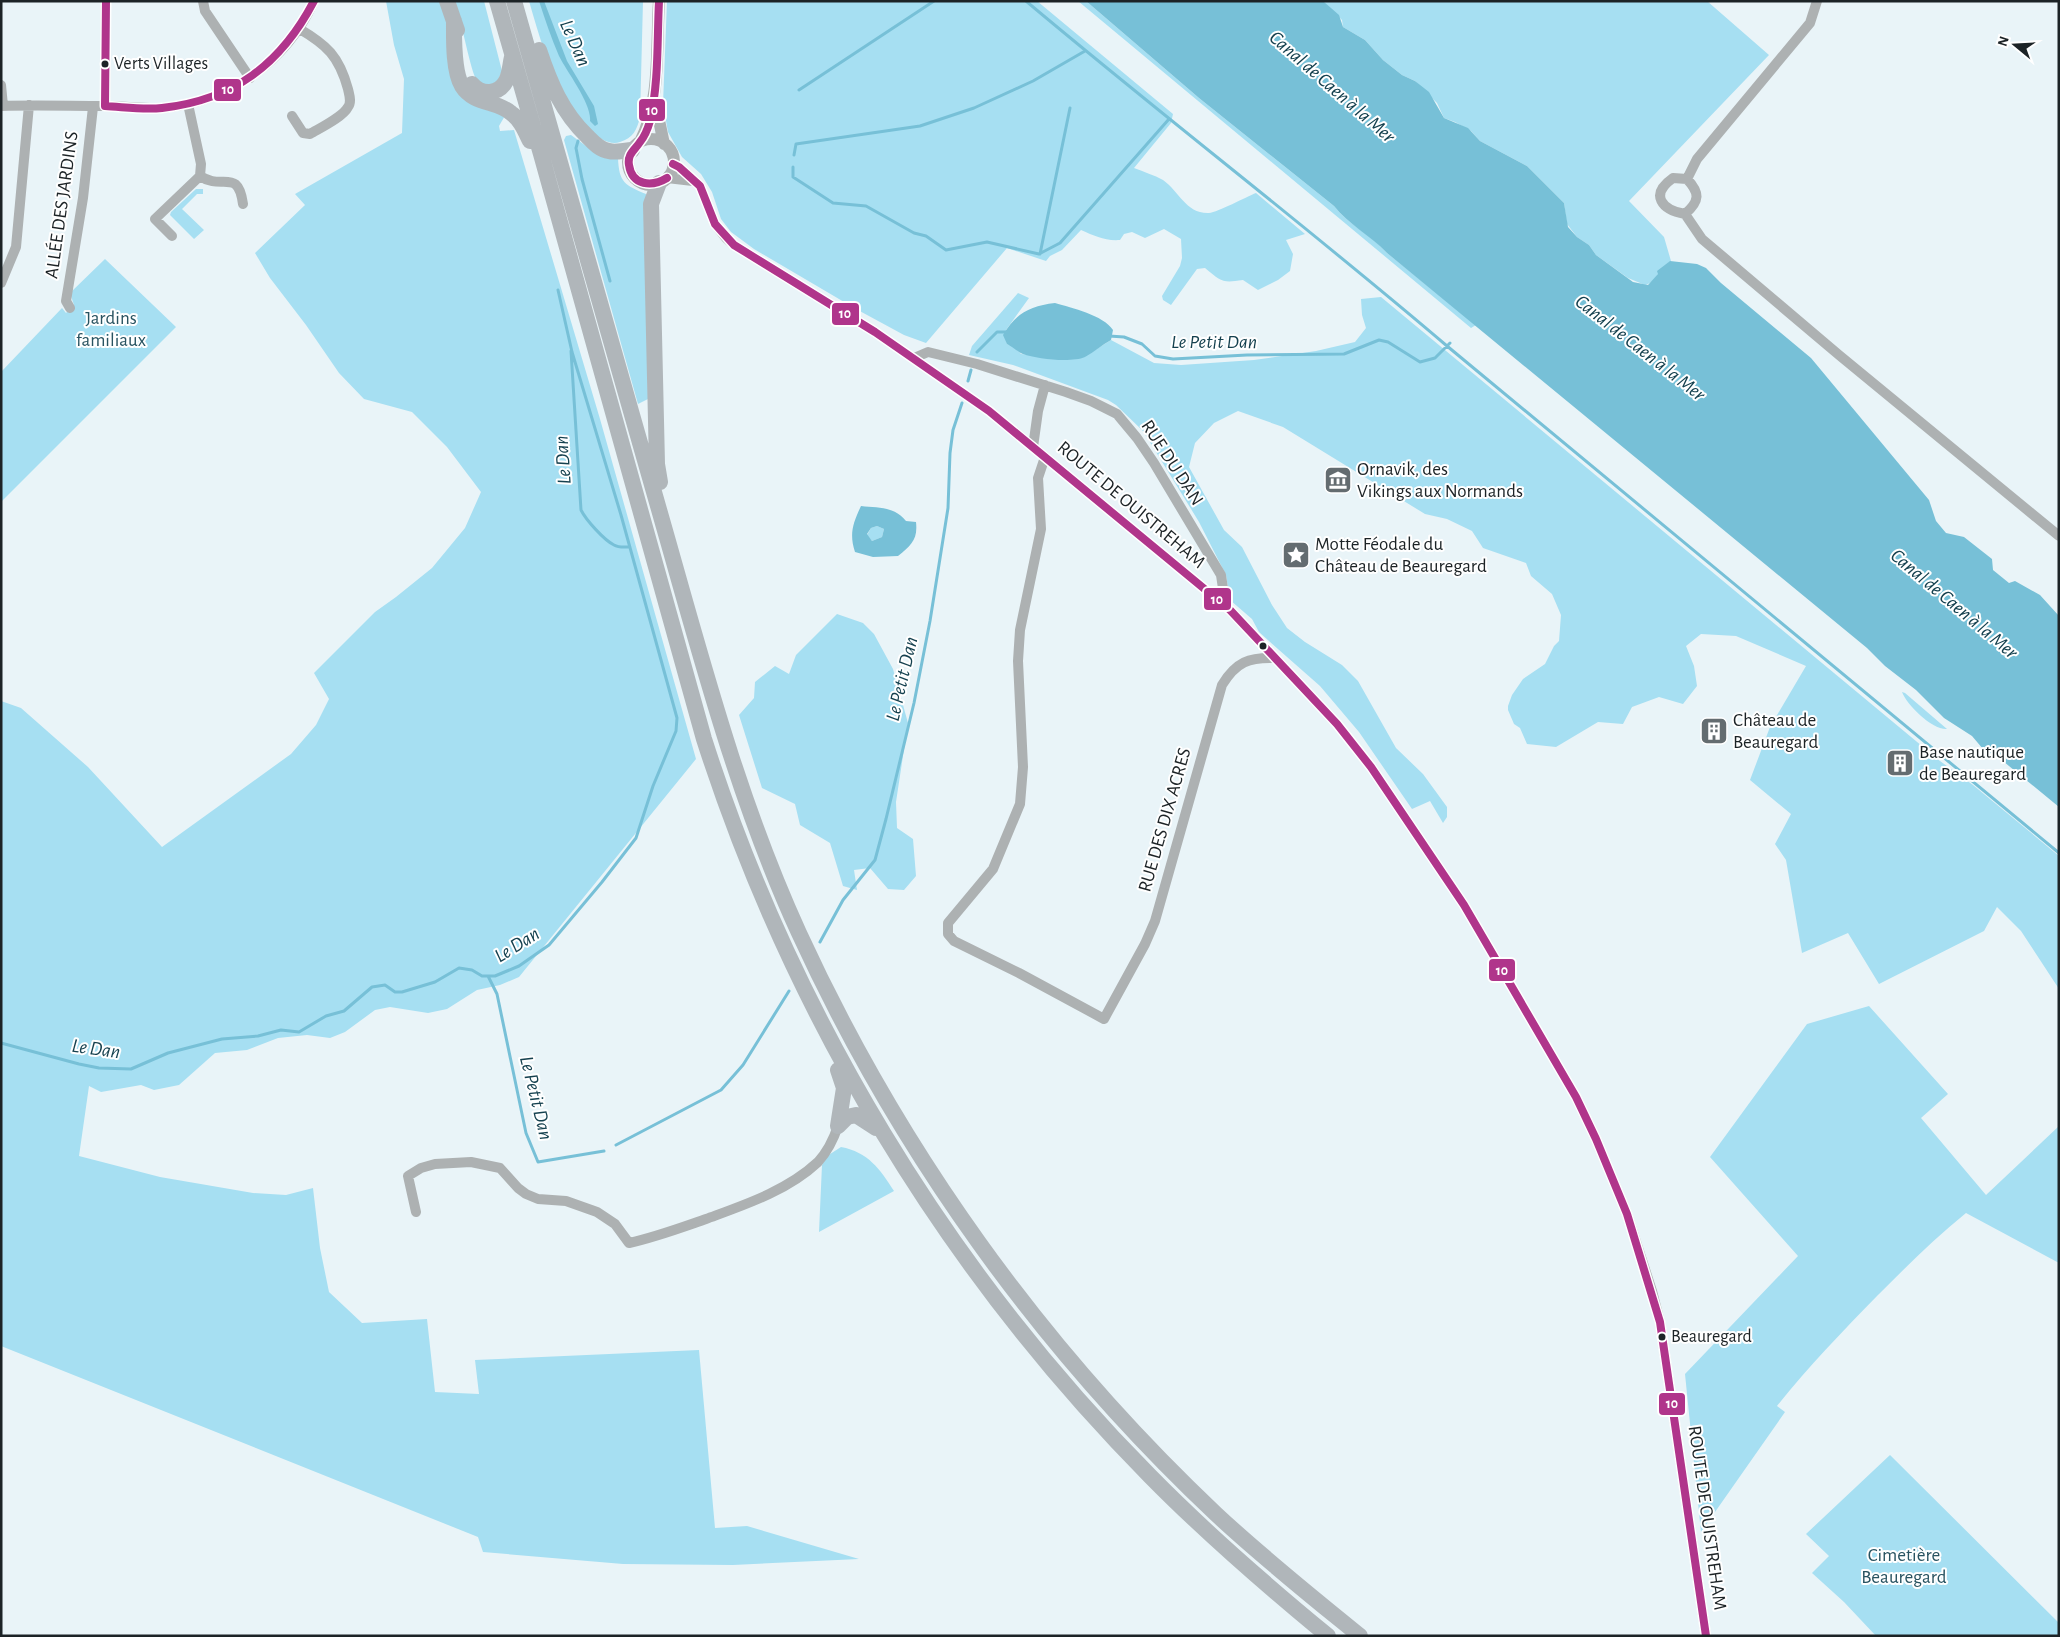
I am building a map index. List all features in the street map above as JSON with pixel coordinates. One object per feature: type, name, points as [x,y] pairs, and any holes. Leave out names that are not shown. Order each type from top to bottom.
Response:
[{"type":"highway","points":[[447,1],[460,39],[468,75],[477,89],[484,92],[494,92],[506,82],[513,52]]},
{"type":"highway","points":[[497,1],[513,52],[716,776],[767,908],[837,1052],[881,1130],[948,1233],[996,1299],[1084,1406],[1149,1475],[1208,1533],[1328,1636]]},
{"type":"highway","points":[[514,1],[733,764],[781,892],[816,969],[881,1092],[933,1176],[1015,1292],[1111,1407],[1170,1469],[1227,1524],[1294,1583],[1360,1636]]},
{"type":"highway","points":[[521,1],[550,83],[565,112],[596,145],[609,152],[636,146]]},
{"type":"highway","points":[[454,21],[456,62],[462,85],[470,96],[481,102],[506,109],[513,114],[520,122],[530,141],[541,154]]},
{"type":"highway","points":[[663,181],[651,204],[657,464],[665,529]]},
{"type":"highway","points":[[837,1052],[836,1066],[843,1082],[844,1092],[838,1126]]},
{"type":"highway","points":[[838,1126],[848,1117],[856,1115],[871,1126],[881,1130]]},
{"type":"street","points":[[106,1],[106,106]]},
{"type":"street","points":[[203,1],[205,11],[250,78]]},
{"type":"street","points":[[1,85],[2,106],[160,108],[188,104],[224,93],[250,78],[277,56],[298,28],[314,1]]},
{"type":"street","points":[[658,1],[654,96],[649,123],[628,159],[629,167],[634,178],[648,185],[663,181],[693,182]]},
{"type":"street","points":[[1687,179],[1697,159],[1810,23],[1817,1]]},
{"type":"street","points":[[292,116],[303,133],[310,134],[347,110],[350,103],[349,94],[336,57],[332,51],[298,28]]},
{"type":"street","points":[[654,96],[664,144],[672,155],[673,164],[663,181]]},
{"type":"street","points":[[172,236],[155,219],[200,176],[201,164],[188,104]]},
{"type":"street","points":[[1,283],[16,247],[29,106]]},
{"type":"street","name":"ALLÉE DES JARDINS","points":[[70,308],[66,301],[83,198],[93,107]]},
{"type":"street","points":[[636,146],[652,140],[664,144]]},
{"type":"street","name":"ROUTE DE OUISTREHAM","points":[[673,164],[700,186],[715,224],[734,245],[914,358],[989,411],[1220,602],[1276,658],[1337,724],[1371,767],[1469,914],[1576,1097],[1596,1139],[1627,1214],[1660,1322],[1706,1636]]},
{"type":"street","points":[[200,176],[209,182],[231,181],[241,190],[243,204]]},
{"type":"street","points":[[1685,214],[1694,206],[1697,194],[1687,179],[1673,178],[1663,184],[1660,196],[1662,204],[1672,212],[1685,214],[1702,239],[1839,355],[2059,536]]},
{"type":"street","name":"RUE DU DAN","points":[[914,358],[928,352],[937,353],[1091,400],[1117,414],[1154,463],[1221,575],[1224,595],[1220,602]]},
{"type":"street","points":[[1033,447],[1038,411],[1045,385]]},
{"type":"street","name":"RUE DES DIX ACRES","points":[[1045,457],[1038,478],[1041,529],[1020,630],[1018,661],[1023,767],[1020,804],[993,869],[948,924],[948,934],[954,941],[1019,973],[1104,1019],[1145,944],[1155,921],[1222,685],[1230,672],[1242,662],[1259,658],[1276,658]]},
{"type":"street","points":[[416,1212],[408,1176],[421,1168],[435,1164],[471,1162],[500,1168],[518,1188],[538,1199],[566,1201],[597,1212],[615,1224],[629,1243],[654,1238],[748,1204],[791,1182],[818,1162],[834,1137],[838,1126]]},
{"type":"green space","points":[[386,1],[440,1],[448,24],[455,79],[506,114],[499,126],[500,131],[514,130],[600,419],[696,759],[519,977],[500,985],[477,990],[447,1009],[428,1013],[390,1007],[375,1010],[345,1032],[330,1038],[307,1035],[278,1038],[247,1050],[215,1053],[179,1085],[154,1090],[141,1085],[101,1092],[89,1086],[79,1156],[160,1177],[253,1193],[286,1195],[313,1188],[320,1248],[329,1292],[362,1323],[427,1319],[435,1392],[479,1394],[475,1360],[699,1350],[715,1528],[747,1526],[859,1559],[733,1565],[623,1564],[483,1552],[478,1537],[1,1346],[1,701],[21,708],[88,767],[162,847],[291,754],[316,725],[329,699],[314,673],[375,612],[432,568],[465,528],[481,492],[447,447],[412,412],[364,399],[339,373],[306,325],[270,278],[255,253],[305,205],[295,194],[402,133],[404,79],[394,45]]},
{"type":"green space","points":[[454,1],[484,1],[502,71],[497,82],[488,86],[477,80]]},
{"type":"green space","points":[[529,1],[643,1],[640,117],[636,130],[631,136],[620,142],[608,142],[597,136],[574,110],[549,64]]},
{"type":"green space","points":[[667,1],[1037,1],[1173,114],[1171,123],[1134,168],[1163,180],[1183,201],[1194,210],[1201,212],[1213,212],[1256,193],[1305,234],[1286,240],[1293,254],[1290,271],[1278,280],[1258,290],[1243,280],[1226,281],[1215,276],[1205,268],[1197,269],[1171,305],[1163,300],[1162,296],[1180,266],[1182,258],[1181,239],[1164,229],[1145,238],[1132,232],[1124,234],[1120,240],[1100,238],[1081,230],[1062,250],[1050,256],[1046,261],[1007,248],[926,343],[904,335],[754,249],[731,232],[721,219],[712,192],[701,174],[682,157],[668,132],[663,104]]},
{"type":"green space","points":[[1078,1],[1086,1],[1199,98],[1334,206],[1387,253],[1476,325],[1471,328]]},
{"type":"green space","points":[[1323,1],[1707,1],[1769,55],[1629,201],[1664,237],[1671,261],[1666,264],[1653,281],[1645,285],[1628,278],[1596,255],[1589,245],[1577,237],[1567,224],[1564,203],[1527,166],[1480,141],[1471,131],[1444,118],[1437,103],[1415,81],[1402,75],[1383,60],[1365,40],[1343,27],[1342,20]]},
{"type":"green space","points":[[571,135],[586,146],[618,158],[620,173],[624,182],[646,194],[648,399],[638,404],[564,140],[566,136]]},
{"type":"green space","points":[[196,189],[203,189],[203,194],[197,194],[182,209],[204,230],[194,239],[170,215]]},
{"type":"green space","name":"Jardins familiaux","points":[[105,259],[176,327],[1,502],[1,372],[62,308],[66,313],[74,305],[70,293]]},
{"type":"green space","points":[[1018,293],[1029,298],[1006,330],[1007,344],[1016,348],[1021,354],[1070,359],[1084,357],[1111,340],[1154,363],[1181,365],[1254,360],[1316,351],[1355,342],[1366,328],[1362,315],[1361,299],[1381,297],[1940,761],[1973,785],[2059,856],[2059,989],[2021,931],[1997,907],[1984,931],[1879,984],[1848,933],[1802,953],[1786,860],[1775,844],[1791,814],[1750,780],[1770,727],[1806,666],[1736,636],[1701,634],[1686,646],[1694,666],[1697,686],[1683,704],[1659,697],[1632,707],[1623,724],[1598,722],[1556,747],[1527,744],[1520,728],[1514,724],[1508,706],[1512,695],[1523,679],[1545,664],[1554,646],[1559,641],[1561,615],[1552,594],[1531,576],[1526,563],[1483,548],[1472,531],[1447,519],[1425,514],[1283,427],[1238,411],[1214,423],[1195,443],[1189,467],[1224,530],[1242,547],[1272,605],[1287,628],[1305,642],[1342,665],[1358,681],[1396,748],[1423,774],[1447,807],[1447,817],[1443,823],[1430,801],[1412,809],[1359,732],[1320,686],[1259,632],[1252,619],[1230,600],[1226,575],[1199,522],[1143,431],[1116,405],[1108,400],[1013,365],[969,355],[972,346]]},
{"type":"green space","points":[[877,526],[884,529],[882,537],[872,541],[867,535],[871,528]]},
{"type":"green space","points":[[837,614],[863,623],[874,634],[893,669],[908,723],[896,802],[897,828],[913,839],[916,876],[904,890],[888,889],[870,868],[854,870],[857,890],[843,886],[830,843],[800,825],[795,804],[762,788],[739,715],[754,698],[755,682],[775,666],[789,674],[796,655]]},
{"type":"green space","points":[[1902,692],[1947,729],[1927,721],[1909,703]]},
{"type":"green space","points":[[1869,1006],[1948,1094],[1921,1118],[1986,1195],[2059,1126],[2059,1263],[1966,1213],[1931,1243],[1877,1296],[1777,1406],[1785,1412],[1701,1532],[1685,1374],[1798,1256],[1710,1157],[1807,1024]]},
{"type":"green space","points":[[841,1147],[866,1157],[884,1176],[894,1191],[819,1232],[822,1165],[827,1156]]},
{"type":"green space","name":"Cimetière Beauregard","points":[[1890,1455],[2059,1623],[2059,1636],[1876,1636],[1844,1602],[1812,1573],[1829,1556],[1806,1534]]},
{"type":"water","points":[[539,1],[544,1],[567,61],[594,106],[598,124],[595,126],[590,121],[590,114],[583,97],[559,56]]},
{"type":"water","name":"Canal de Caen à la Mer","points":[[1086,1],[1323,1],[1339,15],[1343,27],[1365,40],[1383,60],[1429,92],[1444,118],[1468,128],[1480,141],[1527,166],[1564,203],[1568,227],[1577,237],[1589,245],[1596,255],[1633,282],[1648,285],[1658,274],[1657,271],[1670,261],[1697,264],[1706,268],[1721,283],[1811,358],[1929,500],[1936,521],[1946,533],[1964,537],[1992,559],[1993,570],[2009,583],[2015,581],[2040,595],[2059,616],[2059,807],[1998,757],[1983,749],[1972,736],[1944,718],[1916,690],[1885,666],[1867,648],[1346,219],[1334,206],[1199,98]]},
{"type":"water","points":[[1055,303],[1102,320],[1113,330],[1111,340],[1085,357],[1071,360],[1054,360],[1029,356],[1007,344],[1003,335],[1013,321],[1024,312],[1038,306]]},
{"type":"water","points":[[861,506],[891,510],[906,521],[916,522],[916,533],[913,542],[898,556],[873,557],[855,552],[852,534]],"holes":[[[877,526],[884,529],[882,537],[872,541],[867,534],[871,528]]]},
{"type":"waterway","points":[[799,90],[934,1]]},
{"type":"waterway","points":[[1026,1],[1343,259],[2059,853]]},
{"type":"waterway","points":[[794,155],[796,144],[920,126],[974,108],[1033,81],[1085,51]]},
{"type":"waterway","points":[[1040,254],[1070,108]]},
{"type":"waterway","points":[[793,167],[793,177],[833,203],[866,206],[914,233],[926,236],[946,250],[987,242],[1039,254],[1060,243],[1169,119]]},
{"type":"waterway","name":"Le Dan","points":[[578,141],[576,148],[582,179],[610,281]]},
{"type":"waterway","name":"Le Dan","points":[[1,1043],[79,1064],[99,1068],[131,1069],[168,1053],[222,1039],[258,1036],[281,1030],[299,1032],[326,1016],[344,1011],[372,987],[385,985],[395,992],[402,992],[435,982],[459,968],[472,970],[482,976],[495,976],[519,966],[549,945],[636,838],[653,786],[676,731],[677,718],[621,515],[572,352],[558,290]]},
{"type":"waterway","name":"Le Petit Dan","points":[[977,352],[997,332],[1008,332]]},
{"type":"waterway","name":"Le Petit Dan","points":[[1109,336],[1124,337],[1142,344],[1155,356],[1173,359],[1247,355],[1344,354],[1379,340],[1388,342],[1420,362],[1435,358],[1450,343]]},
{"type":"waterway","name":"Le Dan","points":[[571,351],[581,510],[605,539],[618,547],[630,547]]},
{"type":"waterway","name":"Le Petit Dan","points":[[968,381],[971,370]]},
{"type":"waterway","name":"Le Petit Dan","points":[[820,942],[843,900],[875,860],[886,819],[914,703],[930,621],[948,508],[950,453],[953,430],[962,403]]},
{"type":"waterway","name":"Le Petit Dan","points":[[488,976],[497,994],[526,1133],[538,1162],[604,1151]]},
{"type":"waterway","name":"Le Petit Dan","points":[[616,1145],[721,1090],[743,1065],[789,991]]},
{"type":"transit line","name":"10","points":[[105,106],[106,1]]},
{"type":"transit line","name":"10","points":[[105,106],[141,109],[162,108],[188,104],[211,97],[233,87],[253,75],[270,60],[301,23],[314,1]]},
{"type":"transit line","name":"10","points":[[659,1],[653,106],[646,132],[630,155],[629,165],[631,172],[638,181],[655,183],[667,178]]},
{"type":"transit line","name":"10","points":[[673,164],[700,186],[715,224],[734,245],[875,332],[989,411],[1230,610],[1337,724],[1371,767],[1464,905],[1576,1097],[1596,1139],[1627,1214],[1660,1322],[1706,1636]]},
{"type":"place","name":"Verts Villages","points":[[105,64]]},
{"type":"place","name":"Ornavik, des Vikings aux Normands","points":[[1338,480]]},
{"type":"place","name":"Motte Féodale du Château de Beauregard","points":[[1296,555]]},
{"type":"place","name":"Château de Beauregard","points":[[1714,731]]},
{"type":"place","name":"Base nautique de Beauregard","points":[[1900,763]]},
{"type":"place","name":"Beauregard","points":[[1662,1337]]}]
